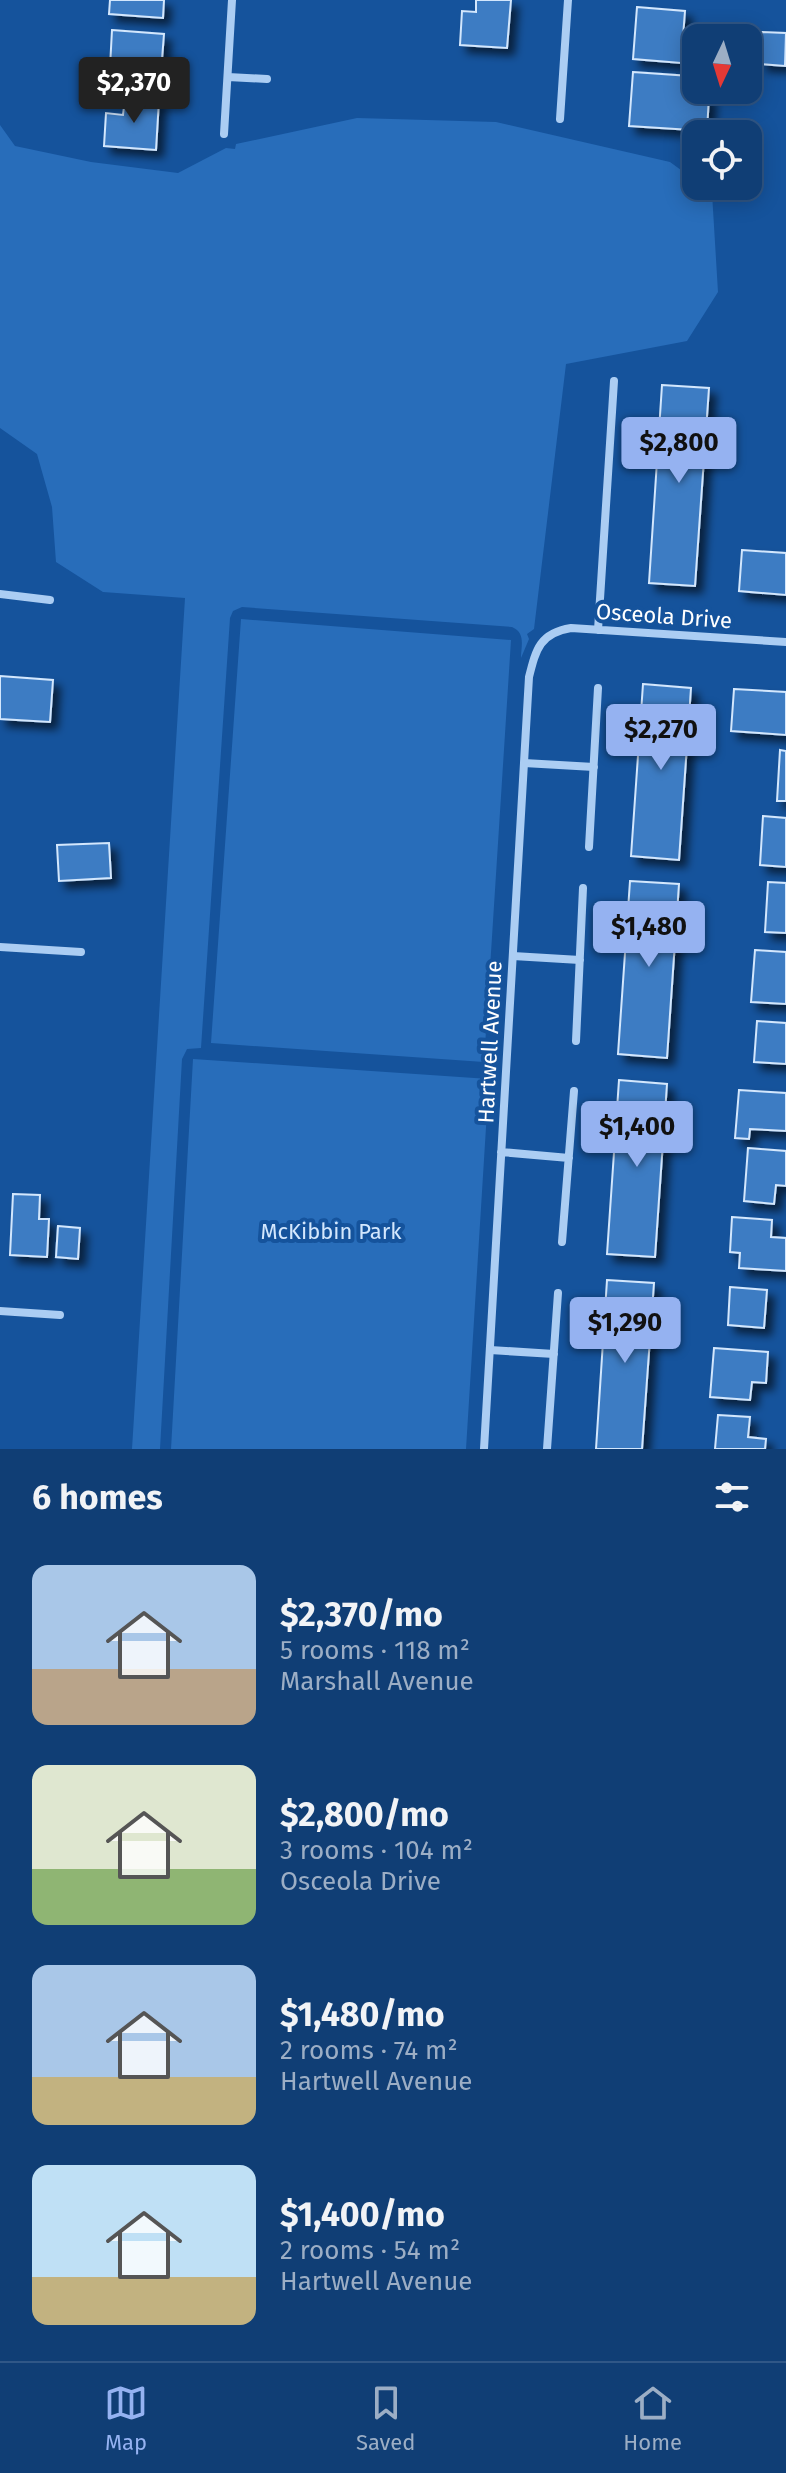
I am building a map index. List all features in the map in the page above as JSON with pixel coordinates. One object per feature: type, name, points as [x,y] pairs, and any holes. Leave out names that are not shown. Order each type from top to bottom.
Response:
[{"type":"street","points":[[224,134],[232,0]]},
{"type":"street","points":[[560,119],[568,0]]},
{"type":"street","points":[[228,77],[267,79]]},
{"type":"street","points":[[598,630],[614,381]]},
{"type":"street","points":[[0,594],[50,600]]},
{"type":"street","name":"Osceola Drive","points":[[543,639],[557,631],[598,630],[786,642]]},
{"type":"street","name":"Hartwell Avenue","points":[[484,1449],[529,677],[543,639]]},
{"type":"street","points":[[589,847],[598,688]]},
{"type":"street","points":[[524,763],[594,767]]},
{"type":"street","points":[[576,1041],[583,888]]},
{"type":"street","points":[[0,947],[81,952]]},
{"type":"street","points":[[513,956],[580,960]]},
{"type":"street","points":[[562,1242],[574,1091]]},
{"type":"street","points":[[501,1152],[569,1158]]},
{"type":"street","points":[[547,1449],[558,1293]]},
{"type":"street","points":[[0,1311],[60,1315]]},
{"type":"street","points":[[490,1350],[554,1354]]},
{"type":"green space","points":[[357,118],[496,122],[670,162],[682,171],[682,200],[712,200],[718,292],[687,341],[566,364],[534,629],[527,634],[529,639],[521,658],[521,636],[512,627],[242,607],[233,611],[230,618],[201,1048],[187,1049],[182,1059],[160,1449],[132,1449],[185,598],[103,592],[56,562],[52,507],[37,454],[0,428],[0,125],[15,146],[91,162],[178,173],[226,148],[235,149],[236,144]]},
{"type":"green space","points":[[241,619],[511,640],[484,1062],[211,1043]]},
{"type":"green space","name":"McKibbin Park","points":[[193,1059],[489,1079],[466,1449],[171,1449]]},
{"type":"building","points":[[110,0],[164,0],[163,18],[109,14]]},
{"type":"building","points":[[476,0],[511,0],[507,48],[460,45],[462,11],[476,12]]},
{"type":"building","points":[[637,7],[685,11],[681,63],[633,59]]},
{"type":"building","points":[[112,30],[164,34],[160,85],[115,82],[116,67],[110,67]]},
{"type":"building","points":[[762,32],[786,33],[785,66],[762,64]]},
{"type":"building","points":[[633,72],[682,75],[682,104],[709,104],[708,120],[682,120],[682,129],[629,126]]},
{"type":"building","points":[[125,98],[159,100],[156,150],[104,146],[106,113],[123,115]]},
{"type":"building","points":[[662,385],[709,388],[695,586],[649,583]]},
{"type":"building","points":[[742,550],[786,553],[786,595],[739,591]]},
{"type":"building","points":[[0,676],[53,680],[50,722],[0,719]]},
{"type":"building","points":[[643,684],[691,688],[679,860],[631,856]]},
{"type":"building","points":[[734,689],[786,692],[786,735],[731,731]]},
{"type":"building","points":[[780,750],[786,751],[786,801],[777,801]]},
{"type":"building","points":[[763,816],[786,818],[786,867],[760,865]]},
{"type":"building","points":[[109,843],[111,878],[59,881],[57,845]]},
{"type":"building","points":[[630,881],[679,884],[667,1058],[618,1054]]},
{"type":"building","points":[[768,882],[786,883],[786,933],[765,932]]},
{"type":"building","points":[[755,950],[786,952],[786,1004],[751,1002]]},
{"type":"building","points":[[757,1021],[786,1023],[786,1064],[754,1062]]},
{"type":"building","points":[[619,1080],[667,1084],[655,1257],[607,1254]]},
{"type":"building","points":[[739,1090],[786,1093],[786,1131],[750,1129],[749,1139],[735,1138]]},
{"type":"building","points":[[748,1148],[786,1151],[786,1186],[776,1185],[774,1204],[744,1201]]},
{"type":"building","points":[[13,1194],[40,1195],[39,1219],[49,1219],[47,1257],[10,1255]]},
{"type":"building","points":[[732,1217],[772,1220],[771,1237],[786,1238],[786,1271],[739,1268],[740,1253],[730,1252]]},
{"type":"building","points":[[58,1226],[80,1228],[78,1259],[56,1257]]},
{"type":"building","points":[[607,1280],[654,1283],[642,1449],[596,1449]]},
{"type":"building","points":[[730,1287],[767,1290],[764,1328],[728,1325]]},
{"type":"building","points":[[714,1348],[768,1352],[766,1383],[752,1382],[750,1400],[710,1397]]},
{"type":"building","points":[[718,1415],[750,1417],[748,1437],[766,1439],[765,1449],[715,1449]]}]
